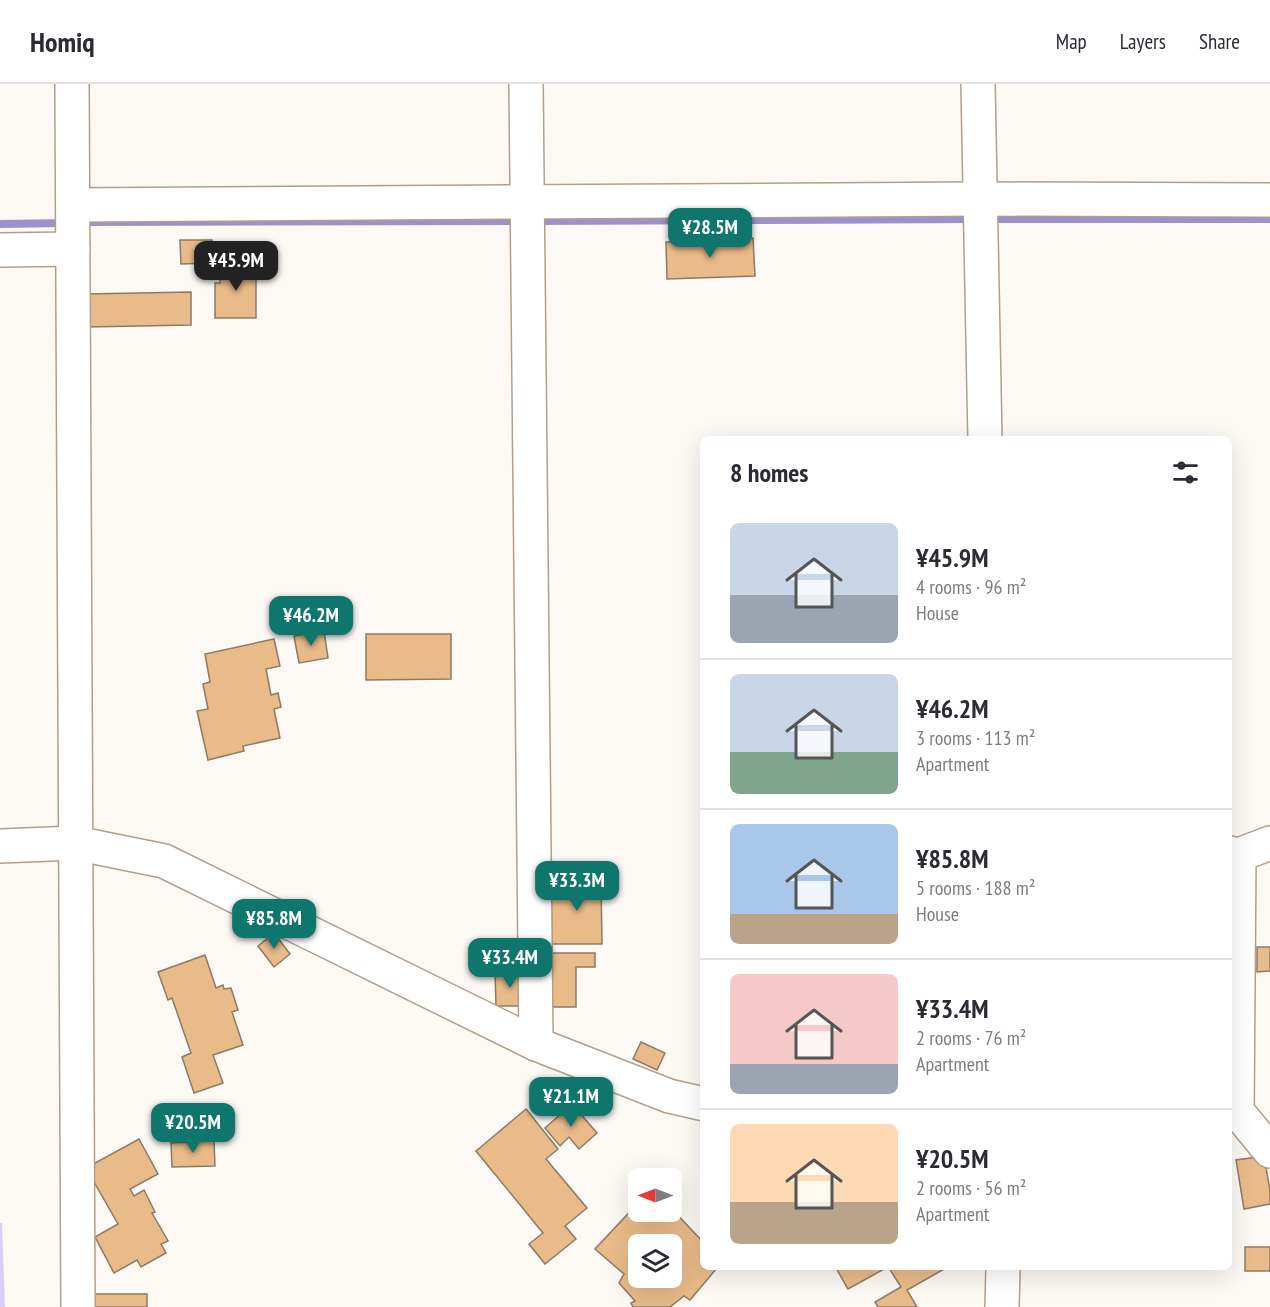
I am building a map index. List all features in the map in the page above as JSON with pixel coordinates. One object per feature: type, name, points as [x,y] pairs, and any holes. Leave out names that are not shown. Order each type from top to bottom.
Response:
[{"type":"street","points":[[72,84],[78,1307]]},
{"type":"street","points":[[526,84],[536,1044]]},
{"type":"street","points":[[978,84],[985,436]]},
{"type":"street","points":[[73,205],[980,199],[1270,200]]},
{"type":"street","points":[[0,250],[73,249]]},
{"type":"street","points":[[0,846],[75,843],[164,861],[536,1044],[669,1096],[700,1103]]},
{"type":"street","points":[[1270,843],[1234,854],[1234,1112],[1270,1151]]},
{"type":"street","points":[[1234,1112],[1270,1111]]},
{"type":"street","points":[[1002,1307],[1003,1270]]},
{"type":"shaded area","points":[[0,1223],[2,1223],[5,1307],[0,1307]]},
{"type":"building","points":[[753,238],[755,276],[667,279],[666,242]]},
{"type":"building","points":[[180,240],[212,240],[213,263],[181,264]]},
{"type":"building","points":[[220,264],[256,264],[256,318],[215,318],[215,283],[220,283]]},
{"type":"building","points":[[191,292],[191,325],[86,327],[85,294]]},
{"type":"building","points":[[324,631],[328,658],[299,663],[294,636]]},
{"type":"building","points":[[366,634],[451,634],[451,679],[366,680]]},
{"type":"building","points":[[274,639],[280,666],[266,669],[271,695],[278,693],[281,707],[274,709],[280,738],[243,746],[244,751],[208,760],[197,711],[208,709],[203,684],[210,682],[205,654]]},
{"type":"building","points":[[601,880],[602,944],[552,944],[551,881]]},
{"type":"building","points":[[274,933],[290,954],[274,967],[258,946]]},
{"type":"building","points":[[1257,947],[1270,947],[1270,971],[1257,972]]},
{"type":"building","points":[[545,953],[595,953],[595,967],[576,967],[576,1007],[545,1007]]},
{"type":"building","points":[[205,955],[216,988],[223,985],[224,989],[231,988],[238,1010],[232,1012],[243,1045],[213,1055],[223,1083],[194,1093],[182,1057],[191,1053],[172,998],[168,1000],[158,972]]},
{"type":"building","points":[[495,972],[523,972],[524,1006],[496,1006]]},
{"type":"building","points":[[641,1042],[665,1053],[657,1070],[633,1059]]},
{"type":"building","points":[[572,1104],[597,1133],[579,1149],[569,1137],[560,1146],[545,1128]]},
{"type":"building","points":[[526,1109],[558,1149],[546,1159],[587,1208],[565,1226],[576,1239],[545,1264],[529,1244],[543,1233],[476,1151]]},
{"type":"building","points":[[139,1139],[158,1174],[130,1189],[134,1196],[144,1190],[155,1212],[152,1213],[168,1241],[161,1244],[166,1253],[141,1267],[137,1260],[114,1273],[95,1237],[118,1224],[86,1168]]},
{"type":"building","points":[[214,1141],[215,1166],[172,1167],[171,1143]]},
{"type":"building","points":[[1264,1156],[1270,1204],[1244,1209],[1236,1160]]},
{"type":"building","points":[[628,1214],[628,1222],[682,1222],[682,1220],[700,1239],[700,1270],[715,1270],[690,1300],[684,1296],[670,1307],[633,1307],[631,1303],[635,1301],[619,1283],[624,1274],[595,1249]]},
{"type":"building","points":[[1245,1247],[1270,1247],[1270,1271],[1245,1271]]},
{"type":"building","points":[[837,1270],[882,1270],[848,1289]]},
{"type":"building","points":[[890,1270],[942,1270],[907,1290],[917,1307],[878,1307],[875,1302],[901,1287]]},
{"type":"building","points":[[90,1294],[147,1294],[147,1307],[90,1307]]},
{"type":"waterway","points":[[532,221],[976,219]]},
{"type":"waterway","points":[[988,219],[1270,219]]},
{"type":"waterway","points":[[79,222],[520,221]]},
{"type":"waterway","points":[[0,224],[67,223]]}]
